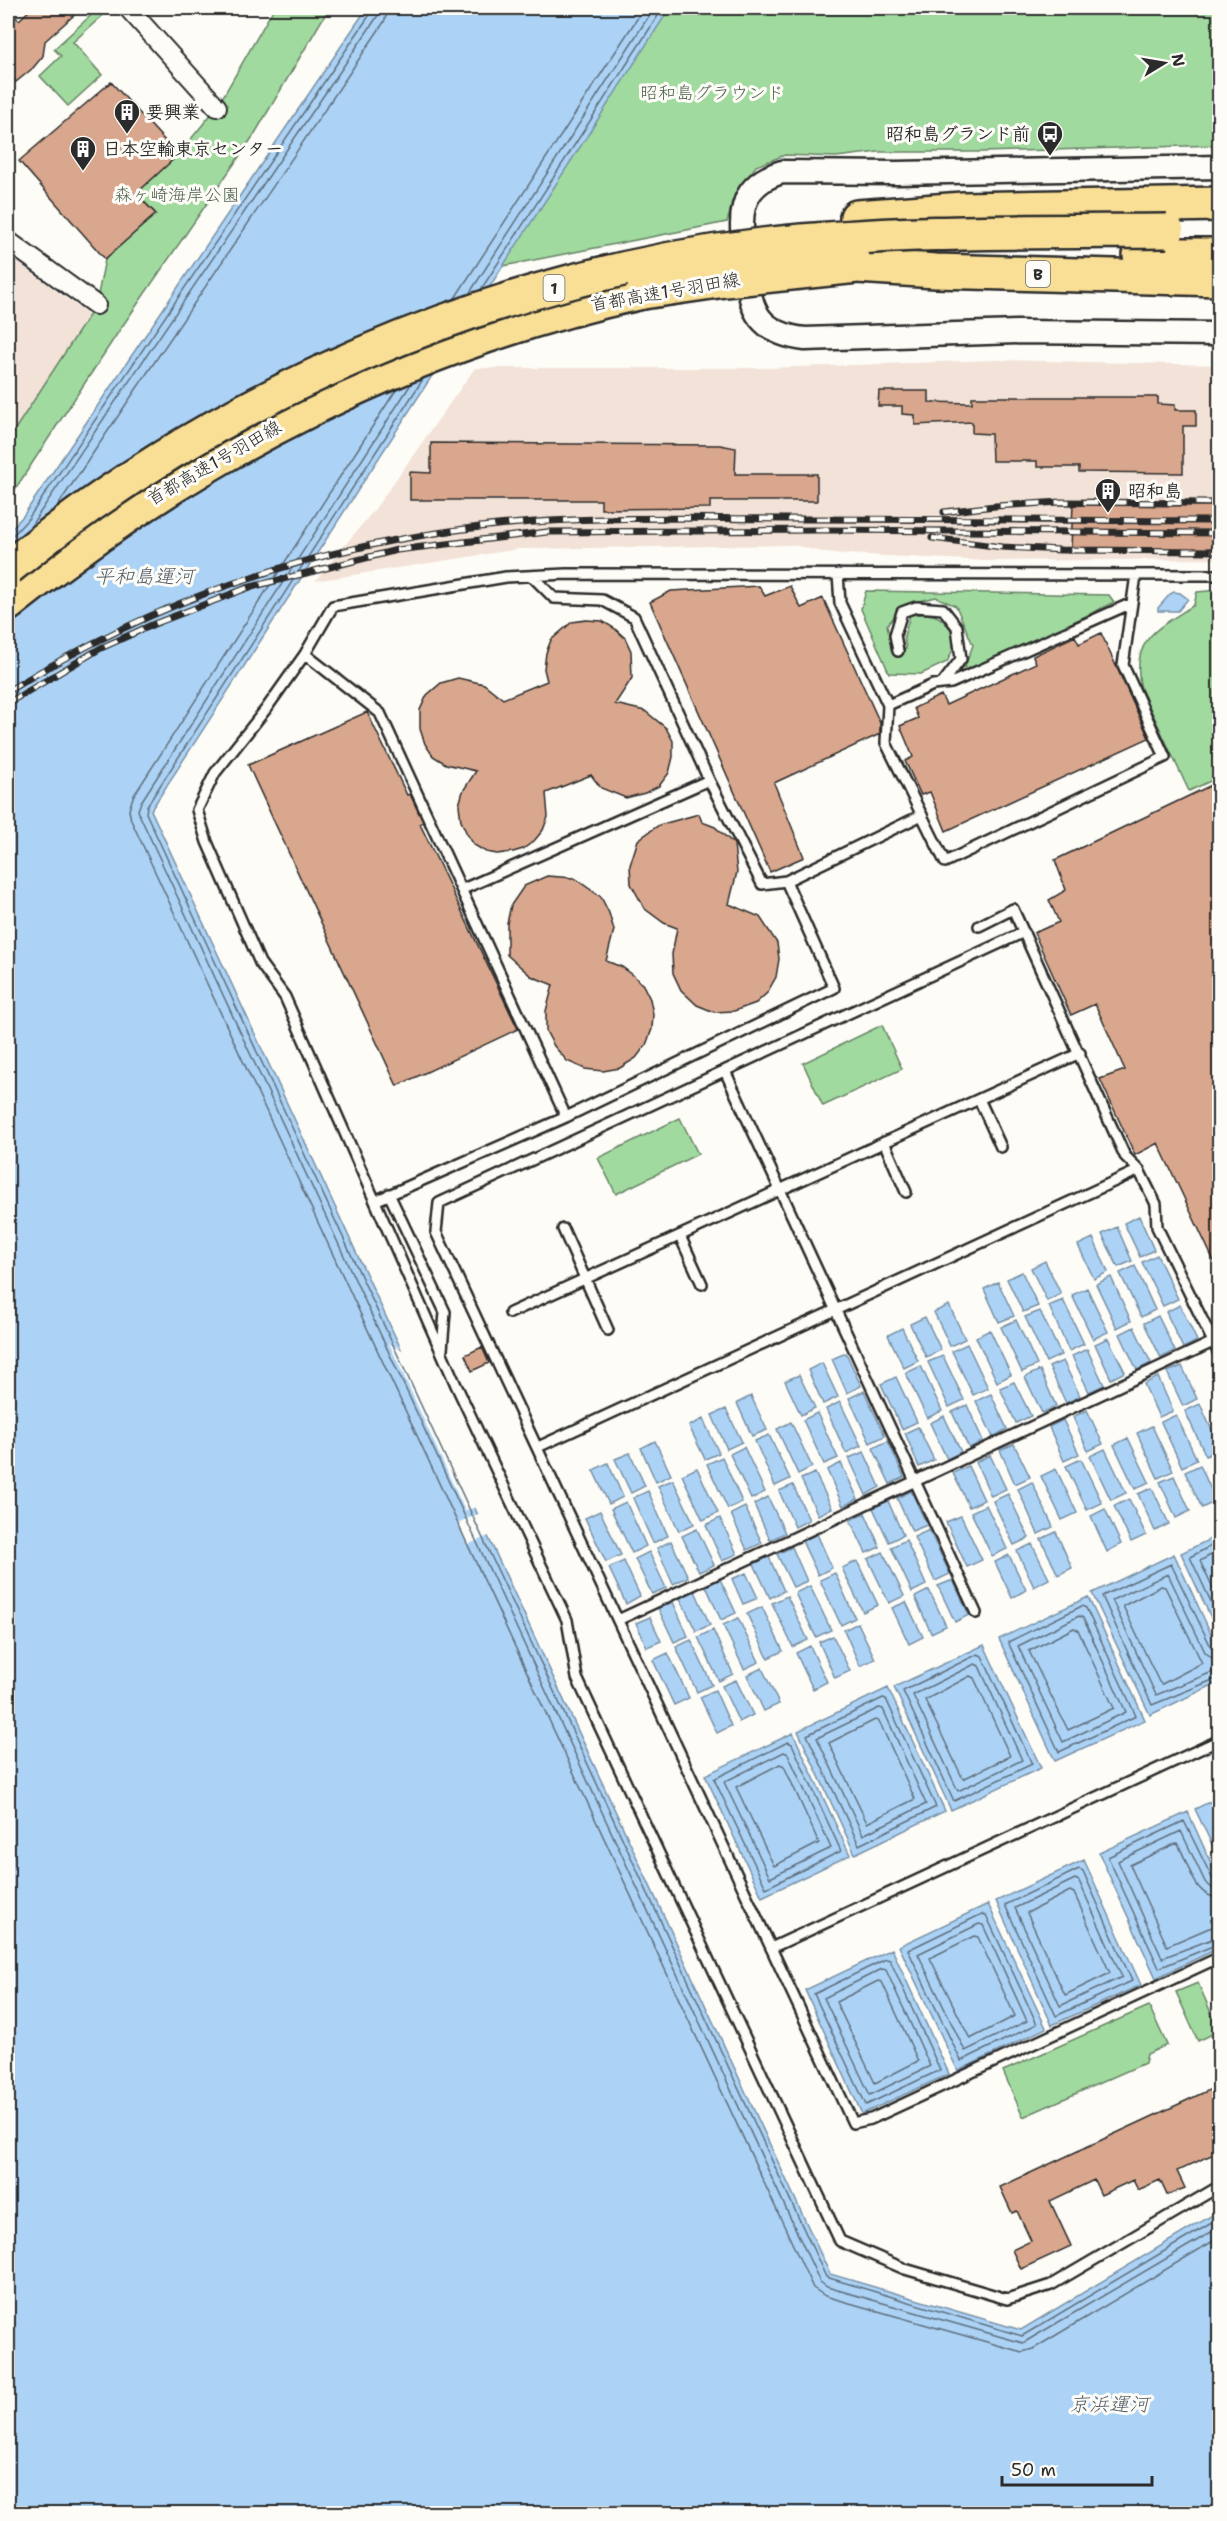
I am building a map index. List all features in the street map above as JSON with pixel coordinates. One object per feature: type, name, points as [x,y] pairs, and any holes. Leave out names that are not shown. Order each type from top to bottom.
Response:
[{"type":"highway","points":[[686,257],[801,227],[857,217],[910,212],[1220,204]]},
{"type":"highway","name":"首都高速1号羽田線","points":[[8,568],[106,495],[174,452],[307,378],[374,348],[448,320],[585,279],[686,257],[762,246],[892,236],[961,232],[1220,232]]},
{"type":"highway","name":"首都高速1号羽田線","points":[[8,604],[51,569],[189,475],[316,405],[396,369],[469,341],[597,302],[643,292],[725,280],[857,266],[996,258],[1220,255]]},
{"type":"highway","name":"B","points":[[857,266],[936,271],[1220,279]]},
{"type":"street","points":[[128,8],[217,107]]},
{"type":"street","points":[[1220,167],[897,173],[782,172],[762,181],[752,190],[744,205],[741,225],[754,307],[766,324],[789,337],[805,339],[1017,332],[1220,334]]},
{"type":"street","points":[[8,241],[96,305]]},
{"type":"lane","points":[[838,574],[840,603],[888,705],[886,743],[945,862],[1165,757],[1123,665],[1136,575]]},
{"type":"lane","points":[[1220,575],[532,576],[506,578],[333,606],[305,654],[266,709],[215,773],[197,810],[207,842],[260,963],[285,997],[442,1352],[567,1620],[578,1678],[840,2241],[905,2269],[1007,2299],[1051,2285],[1220,2186]]},
{"type":"lane","points":[[532,576],[554,598],[602,600],[634,617],[709,780],[762,884],[786,881],[922,816]]},
{"type":"lane","points":[[888,705],[933,685],[951,683],[1132,603]]},
{"type":"lane","points":[[898,651],[895,635],[902,612],[916,607],[943,609],[957,627],[961,659],[942,684]]},
{"type":"lane","points":[[305,654],[380,713],[566,1117]]},
{"type":"lane","points":[[463,889],[709,780]]},
{"type":"lane","points":[[375,1201],[566,1117],[834,988],[786,881]]},
{"type":"lane","points":[[979,926],[1013,909],[1125,1156],[1139,1170],[1156,1204],[1157,1227],[1220,1356]]},
{"type":"lane","points":[[1024,932],[439,1203],[436,1232],[853,2123],[871,2120],[1220,1957]]},
{"type":"lane","points":[[510,1313],[1080,1053]]},
{"type":"lane","points":[[725,1071],[976,1613]]},
{"type":"lane","points":[[979,1099],[1001,1147]]},
{"type":"lane","points":[[884,1142],[906,1192]]},
{"type":"lane","points":[[538,1447],[1139,1170]]},
{"type":"lane","points":[[389,1194],[446,1312],[442,1352]]},
{"type":"lane","points":[[562,1229],[608,1330]]},
{"type":"lane","points":[[680,1236],[702,1284]]},
{"type":"lane","points":[[618,1620],[1213,1342]]},
{"type":"lane","points":[[771,1948],[1220,1740]]},
{"type":"shaded area","points":[[8,255],[89,315],[8,440]]},
{"type":"shaded area","points":[[997,360],[1219,365],[1219,559],[989,561],[827,553],[794,545],[519,549],[315,581],[375,509],[475,368],[769,368]]},
{"type":"green space","points":[[99,8],[111,8],[73,42],[102,75],[68,106],[40,76],[61,56],[54,49]]},
{"type":"green space","name":"森ヶ崎海岸公園","points":[[274,8],[329,8],[254,135],[119,331],[8,500],[8,440],[96,305],[105,259],[156,214],[136,193],[178,155],[217,107]]},
{"type":"green space","name":"昭和島グラウンド","points":[[667,8],[1219,8],[1219,145],[982,152],[878,152],[836,157],[785,155],[756,166],[736,193],[727,222],[488,269]]},
{"type":"green space","points":[[1219,590],[1219,777],[1189,791],[1141,689],[1139,658],[1143,647],[1158,629],[1194,605],[1197,592]]},
{"type":"green space","points":[[866,591],[1109,595],[1114,602],[979,669],[963,672],[973,645],[956,606],[936,597],[906,604],[887,625],[892,651],[906,649],[904,636],[910,615],[927,614],[938,617],[948,625],[958,639],[947,662],[921,674],[889,673],[861,609]]},
{"type":"green space","points":[[882,1025],[902,1069],[823,1106],[803,1063]]},
{"type":"green space","points":[[680,1118],[698,1154],[616,1194],[598,1158]]},
{"type":"green space","points":[[1198,1983],[1219,2031],[1198,2041],[1176,1992]]},
{"type":"green space","points":[[1149,2006],[1167,2045],[1147,2054],[1145,2063],[1023,2117],[1003,2071]]},
{"type":"water","points":[[367,8],[670,8],[151,810],[830,2274],[1021,2330],[1219,2211],[1219,2513],[8,2513],[8,532],[23,516]]},
{"type":"water","points":[[1174,592],[1188,599],[1178,611],[1158,611],[1158,608]]},
{"type":"water","points":[[1139,1216],[1154,1250],[1140,1257],[1124,1223]]},
{"type":"water","points":[[1117,1227],[1132,1261],[1118,1267],[1102,1234]]},
{"type":"water","points":[[1093,1238],[1108,1272],[1094,1279],[1078,1245]]},
{"type":"water","points":[[1157,1255],[1178,1299],[1163,1306],[1142,1262]]},
{"type":"water","points":[[1045,1261],[1061,1294],[1047,1301],[1031,1268]]},
{"type":"water","points":[[1135,1266],[1155,1310],[1141,1317],[1120,1273]]},
{"type":"water","points":[[1022,1272],[1038,1306],[1023,1312],[1007,1279]]},
{"type":"water","points":[[1111,1277],[1131,1321],[1117,1328],[1096,1284]]},
{"type":"water","points":[[998,1282],[1014,1316],[999,1322],[984,1289]]},
{"type":"water","points":[[1087,1288],[1108,1332],[1093,1339],[1072,1295]]},
{"type":"water","points":[[1063,1300],[1084,1344],[1069,1351],[1049,1306]]},
{"type":"water","points":[[949,1305],[965,1339],[950,1346],[934,1312]]},
{"type":"water","points":[[1180,1305],[1197,1341],[1183,1348],[1166,1312]]},
{"type":"water","points":[[1040,1311],[1061,1355],[1046,1362],[1025,1317]]},
{"type":"water","points":[[1158,1316],[1175,1351],[1161,1358],[1144,1323]]},
{"type":"water","points":[[925,1317],[941,1350],[926,1357],[910,1324]]},
{"type":"water","points":[[1016,1320],[1037,1365],[1022,1372],[1001,1327]]},
{"type":"water","points":[[1134,1327],[1151,1363],[1137,1370],[1120,1334]]},
{"type":"water","points":[[902,1328],[918,1361],[904,1368],[888,1335]]},
{"type":"water","points":[[990,1330],[1011,1375],[997,1382],[976,1337]]},
{"type":"water","points":[[1108,1338],[1125,1372],[1111,1379],[1095,1344]]},
{"type":"water","points":[[967,1344],[988,1388],[973,1395],[952,1351]]},
{"type":"water","points":[[1087,1349],[1104,1385],[1089,1392],[1072,1356]]},
{"type":"water","points":[[846,1353],[861,1386],[847,1393],[832,1359]]},
{"type":"water","points":[[943,1356],[964,1400],[949,1407],[928,1362]]},
{"type":"water","points":[[1063,1361],[1080,1396],[1066,1403],[1049,1367]]},
{"type":"water","points":[[822,1363],[838,1397],[823,1404],[808,1370]]},
{"type":"water","points":[[921,1366],[942,1411],[927,1418],[906,1373]]},
{"type":"water","points":[[1182,1366],[1197,1399],[1183,1406],[1167,1372]]},
{"type":"water","points":[[1040,1370],[1056,1406],[1042,1413],[1025,1377]]},
{"type":"water","points":[[799,1375],[815,1408],[801,1415],[785,1381]]},
{"type":"water","points":[[896,1377],[917,1422],[902,1429],[881,1384]]},
{"type":"water","points":[[1158,1377],[1173,1411],[1159,1417],[1144,1384]]},
{"type":"water","points":[[1014,1382],[1031,1416],[1016,1423],[1000,1388]]},
{"type":"water","points":[[864,1391],[885,1436],[870,1443],[849,1398]]},
{"type":"water","points":[[991,1394],[1007,1429],[993,1437],[976,1401]]},
{"type":"water","points":[[751,1396],[767,1430],[752,1436],[737,1403]]},
{"type":"water","points":[[840,1402],[861,1446],[846,1453],[826,1409]]},
{"type":"water","points":[[1200,1404],[1219,1446],[1219,1449],[1206,1456],[1185,1411]]},
{"type":"water","points":[[967,1405],[983,1441],[969,1448],[952,1412]]},
{"type":"water","points":[[726,1409],[742,1442],[727,1449],[712,1415]]},
{"type":"water","points":[[1087,1410],[1103,1444],[1088,1451],[1073,1417]]},
{"type":"water","points":[[817,1413],[838,1458],[824,1464],[803,1420]]},
{"type":"water","points":[[1176,1415],[1197,1460],[1182,1467],[1161,1422]]},
{"type":"water","points":[[944,1416],[961,1452],[947,1459],[930,1423]]},
{"type":"water","points":[[703,1419],[719,1453],[705,1459],[689,1426]]},
{"type":"water","points":[[1063,1420],[1079,1454],[1064,1461],[1049,1427]]},
{"type":"water","points":[[791,1422],[812,1467],[798,1474],[777,1429]]},
{"type":"water","points":[[1152,1426],[1173,1471],[1158,1478],[1137,1433]]},
{"type":"water","points":[[918,1427],[934,1460],[919,1467],[905,1433]]},
{"type":"water","points":[[769,1435],[790,1479],[775,1486],[755,1441]]},
{"type":"water","points":[[1128,1438],[1149,1482],[1135,1489],[1114,1445]]},
{"type":"water","points":[[655,1441],[671,1475],[656,1482],[641,1448]]},
{"type":"water","points":[[888,1441],[904,1477],[890,1484],[873,1448]]},
{"type":"water","points":[[1014,1444],[1030,1477],[1015,1484],[1000,1450]]},
{"type":"water","points":[[744,1447],[765,1492],[751,1499],[730,1454]]},
{"type":"water","points":[[1105,1449],[1126,1493],[1111,1500],[1090,1456]]},
{"type":"water","points":[[864,1452],[880,1487],[866,1495],[849,1458]]},
{"type":"water","points":[[630,1453],[645,1486],[631,1493],[615,1459]]},
{"type":"water","points":[[990,1455],[1006,1489],[991,1496],[976,1462]]},
{"type":"water","points":[[722,1457],[742,1502],[728,1509],[707,1464]]},
{"type":"water","points":[[1081,1459],[1102,1503],[1087,1510],[1066,1466]]},
{"type":"water","points":[[608,1463],[623,1497],[609,1504],[593,1470]]},
{"type":"water","points":[[841,1463],[858,1499],[843,1506],[827,1470]]},
{"type":"water","points":[[1200,1465],[1216,1501],[1202,1508],[1185,1472]]},
{"type":"water","points":[[968,1466],[984,1500],[969,1507],[953,1473]]},
{"type":"water","points":[[697,1468],[718,1513],[703,1520],[682,1475]]},
{"type":"water","points":[[1056,1469],[1077,1513],[1062,1520],[1041,1476]]},
{"type":"water","points":[[815,1473],[832,1508],[818,1515],[801,1479]]},
{"type":"water","points":[[1174,1476],[1190,1511],[1176,1518],[1160,1482]]},
{"type":"water","points":[[673,1480],[694,1524],[679,1531],[658,1486]]},
{"type":"water","points":[[1032,1482],[1053,1527],[1038,1534],[1018,1489]]},
{"type":"water","points":[[793,1485],[809,1520],[795,1527],[779,1491]]},
{"type":"water","points":[[1152,1488],[1169,1524],[1155,1531],[1138,1494]]},
{"type":"water","points":[[648,1491],[668,1536],[653,1543],[633,1498]]},
{"type":"water","points":[[911,1491],[927,1525],[912,1531],[897,1498]]},
{"type":"water","points":[[1008,1494],[1029,1538],[1014,1545],[993,1501]]},
{"type":"water","points":[[768,1497],[785,1533],[770,1540],[754,1504]]},
{"type":"water","points":[[1129,1499],[1146,1535],[1131,1542],[1114,1506]]},
{"type":"water","points":[[888,1501],[903,1535],[889,1542],[873,1508]]},
{"type":"water","points":[[626,1502],[646,1546],[632,1553],[611,1509]]},
{"type":"water","points":[[986,1505],[1007,1549],[992,1556],[971,1512]]},
{"type":"water","points":[[745,1507],[762,1543],[747,1550],[731,1514]]},
{"type":"water","points":[[1105,1509],[1121,1544],[1107,1552],[1091,1516]]},
{"type":"water","points":[[600,1511],[621,1555],[606,1562],[585,1518]]},
{"type":"water","points":[[865,1513],[880,1547],[866,1553],[850,1520]]},
{"type":"water","points":[[961,1516],[982,1560],[967,1567],[946,1522]]},
{"type":"water","points":[[720,1518],[737,1554],[722,1561],[706,1525]]},
{"type":"water","points":[[697,1529],[714,1565],[699,1572],[682,1536]]},
{"type":"water","points":[[929,1530],[950,1574],[935,1581],[914,1537]]},
{"type":"water","points":[[1056,1532],[1072,1568],[1058,1575],[1041,1539]]},
{"type":"water","points":[[817,1534],[832,1568],[818,1575],[802,1541]]},
{"type":"water","points":[[1219,1535],[1219,1635],[1181,1553]]},
{"type":"water","points":[[906,1540],[926,1585],[912,1592],[891,1547]]},
{"type":"water","points":[[671,1541],[688,1577],[673,1584],[657,1548]]},
{"type":"water","points":[[1032,1544],[1049,1579],[1034,1587],[1017,1551]]},
{"type":"water","points":[[792,1547],[807,1581],[793,1587],[777,1554]]},
{"type":"water","points":[[649,1552],[666,1588],[652,1594],[635,1559]]},
{"type":"water","points":[[883,1552],[904,1596],[889,1603],[868,1559]]},
{"type":"water","points":[[1174,1554],[1219,1651],[1219,1682],[1150,1715],[1092,1593]]},
{"type":"water","points":[[1009,1555],[1026,1590],[1012,1598],[995,1562]]},
{"type":"water","points":[[769,1557],[784,1591],[770,1598],[754,1564]]},
{"type":"water","points":[[624,1561],[640,1596],[626,1604],[609,1568]]},
{"type":"water","points":[[857,1561],[878,1605],[863,1612],[842,1568]]},
{"type":"water","points":[[746,1573],[758,1598],[743,1604],[732,1579]]},
{"type":"water","points":[[835,1573],[855,1618],[841,1625],[820,1580]]},
{"type":"water","points":[[720,1579],[736,1613],[721,1620],[706,1586]]},
{"type":"water","points":[[953,1580],[969,1615],[955,1622],[938,1586]]},
{"type":"water","points":[[810,1586],[831,1630],[816,1637],[795,1593]]},
{"type":"water","points":[[929,1590],[946,1626],[931,1633],[915,1597]]},
{"type":"water","points":[[695,1591],[710,1625],[696,1631],[680,1598]]},
{"type":"water","points":[[787,1596],[808,1640],[793,1647],[772,1603]]},
{"type":"water","points":[[1088,1597],[1145,1720],[1055,1761],[999,1639]]},
{"type":"water","points":[[673,1602],[688,1636],[674,1642],[658,1608]]},
{"type":"water","points":[[906,1602],[923,1637],[909,1644],[892,1608]]},
{"type":"water","points":[[762,1607],[783,1651],[768,1658],[747,1614]]},
{"type":"water","points":[[650,1617],[661,1641],[647,1647],[636,1623]]},
{"type":"water","points":[[738,1618],[759,1662],[744,1669],[723,1625]]},
{"type":"water","points":[[858,1623],[875,1659],[860,1666],[844,1630]]},
{"type":"water","points":[[713,1630],[733,1674],[719,1681],[698,1637]]},
{"type":"water","points":[[833,1636],[850,1671],[835,1678],[819,1642]]},
{"type":"water","points":[[691,1640],[712,1685],[697,1692],[676,1647]]},
{"type":"water","points":[[984,1645],[1041,1768],[951,1810],[894,1687]]},
{"type":"water","points":[[810,1646],[827,1682],[813,1689],[796,1653]]},
{"type":"water","points":[[668,1653],[689,1698],[674,1705],[653,1660]]},
{"type":"water","points":[[762,1668],[779,1704],[764,1711],[747,1675]]},
{"type":"water","points":[[736,1680],[753,1715],[739,1722],[722,1686]]},
{"type":"water","points":[[888,1688],[945,1811],[855,1854],[798,1731]]},
{"type":"water","points":[[715,1690],[731,1726],[717,1733],[700,1697]]},
{"type":"water","points":[[793,1733],[850,1855],[762,1897],[705,1775]]},
{"type":"water","points":[[1219,1797],[1219,1859],[1195,1809]]},
{"type":"water","points":[[1188,1812],[1219,1881],[1219,1948],[1156,1978],[1099,1853]]},
{"type":"water","points":[[1084,1860],[1141,1985],[1052,2025],[996,1901]]},
{"type":"water","points":[[988,1904],[1046,2028],[958,2071],[899,1946]]},
{"type":"water","points":[[892,1949],[949,2074],[862,2114],[805,1990]]},
{"type":"pier","points":[[389,1343],[406,1352],[478,1506],[465,1511]]},
{"type":"pier","points":[[481,1513],[491,1535],[467,1545],[457,1523]]},
{"type":"building","points":[[32,8],[82,8],[45,41],[43,56],[16,82],[8,72],[8,9],[19,20]]},
{"type":"building","points":[[111,82],[178,155],[136,194],[156,214],[105,259],[19,161]]},
{"type":"building","points":[[879,391],[929,391],[929,402],[972,403],[972,397],[1158,397],[1158,404],[1175,405],[1175,410],[1196,410],[1196,426],[1183,426],[1183,473],[1079,472],[1079,467],[1037,467],[1037,461],[992,461],[991,434],[972,433],[972,422],[915,425],[915,415],[902,414],[902,406],[878,406]]},
{"type":"building","points":[[431,443],[720,445],[736,448],[735,474],[817,474],[817,501],[710,501],[710,508],[601,509],[601,500],[410,500],[410,472],[431,473]]},
{"type":"building","points":[[1073,505],[1220,506],[1220,549],[1071,548]]},
{"type":"building","points":[[759,586],[765,596],[790,586],[801,608],[823,598],[880,723],[880,734],[774,783],[804,857],[770,872],[650,602],[671,591]]},
{"type":"building","points":[[602,621],[625,638],[631,651],[632,678],[615,704],[645,711],[666,728],[673,741],[673,757],[669,773],[659,786],[626,798],[601,788],[591,775],[546,793],[548,817],[543,830],[534,841],[523,849],[513,852],[497,854],[486,852],[474,845],[467,834],[461,821],[459,805],[463,791],[476,771],[446,764],[433,756],[425,744],[420,729],[420,710],[427,695],[441,683],[458,678],[484,684],[503,699],[547,681],[544,669],[546,653],[551,640],[572,622]]},
{"type":"building","points":[[1101,633],[1149,738],[946,831],[930,792],[921,795],[905,761],[913,757],[900,726],[918,718],[914,708],[941,695],[946,705],[1036,663],[1033,656],[1075,636],[1079,644]]},
{"type":"building","points":[[367,712],[407,795],[410,794],[423,822],[420,824],[518,1029],[397,1086],[248,765]]},
{"type":"building","points":[[1220,781],[1220,1274],[1158,1143],[1135,1155],[1100,1079],[1125,1070],[1095,1004],[1071,1015],[1034,933],[1059,922],[1049,900],[1066,890],[1055,860]]},
{"type":"building","points":[[699,814],[702,822],[715,827],[734,844],[737,872],[729,904],[760,917],[777,943],[779,959],[776,977],[767,993],[756,1003],[734,1011],[714,1012],[697,1005],[681,990],[673,973],[672,954],[677,928],[664,923],[645,909],[631,884],[630,865],[638,840],[659,825]]},
{"type":"building","points":[[547,876],[574,878],[601,897],[614,930],[606,961],[622,967],[633,975],[643,985],[650,999],[653,1014],[652,1029],[646,1045],[636,1058],[620,1068],[603,1071],[585,1069],[567,1061],[554,1046],[546,1031],[546,1011],[553,985],[531,976],[507,955],[507,923],[511,905],[524,886]]},
{"type":"building","points":[[482,1347],[489,1363],[472,1371],[465,1355]]},
{"type":"building","points":[[1220,2085],[1220,2151],[1177,2171],[1185,2188],[1167,2195],[1160,2180],[1138,2190],[1133,2180],[1101,2195],[1094,2180],[1050,2201],[1071,2246],[1021,2269],[1012,2250],[1031,2241],[1017,2211],[1012,2213],[1000,2187]]},
{"type":"railway","points":[[944,512],[1061,502],[1220,503]]},
{"type":"railway","points":[[8,691],[64,658],[121,629],[239,582],[361,547],[488,526],[568,520],[648,518],[1220,521]]},
{"type":"railway","points":[[8,703],[101,648],[154,624],[247,588],[397,550],[547,532],[823,530],[1220,533]]},
{"type":"railway","points":[[932,538],[1002,547],[1061,550],[1220,551]]},
{"type":"place","name":"要興業","points":[[127,135]]},
{"type":"place","name":"昭和島グランド前","points":[[1050,157]]},
{"type":"place","name":"日本空輸東京センター","points":[[83,172]]},
{"type":"place","name":"昭和島","points":[[1108,514]]},
{"type":"water label","name":"平和島運河","points":[[144,576]]},
{"type":"water label","name":"京浜運河","points":[[1109,2404]]}]
